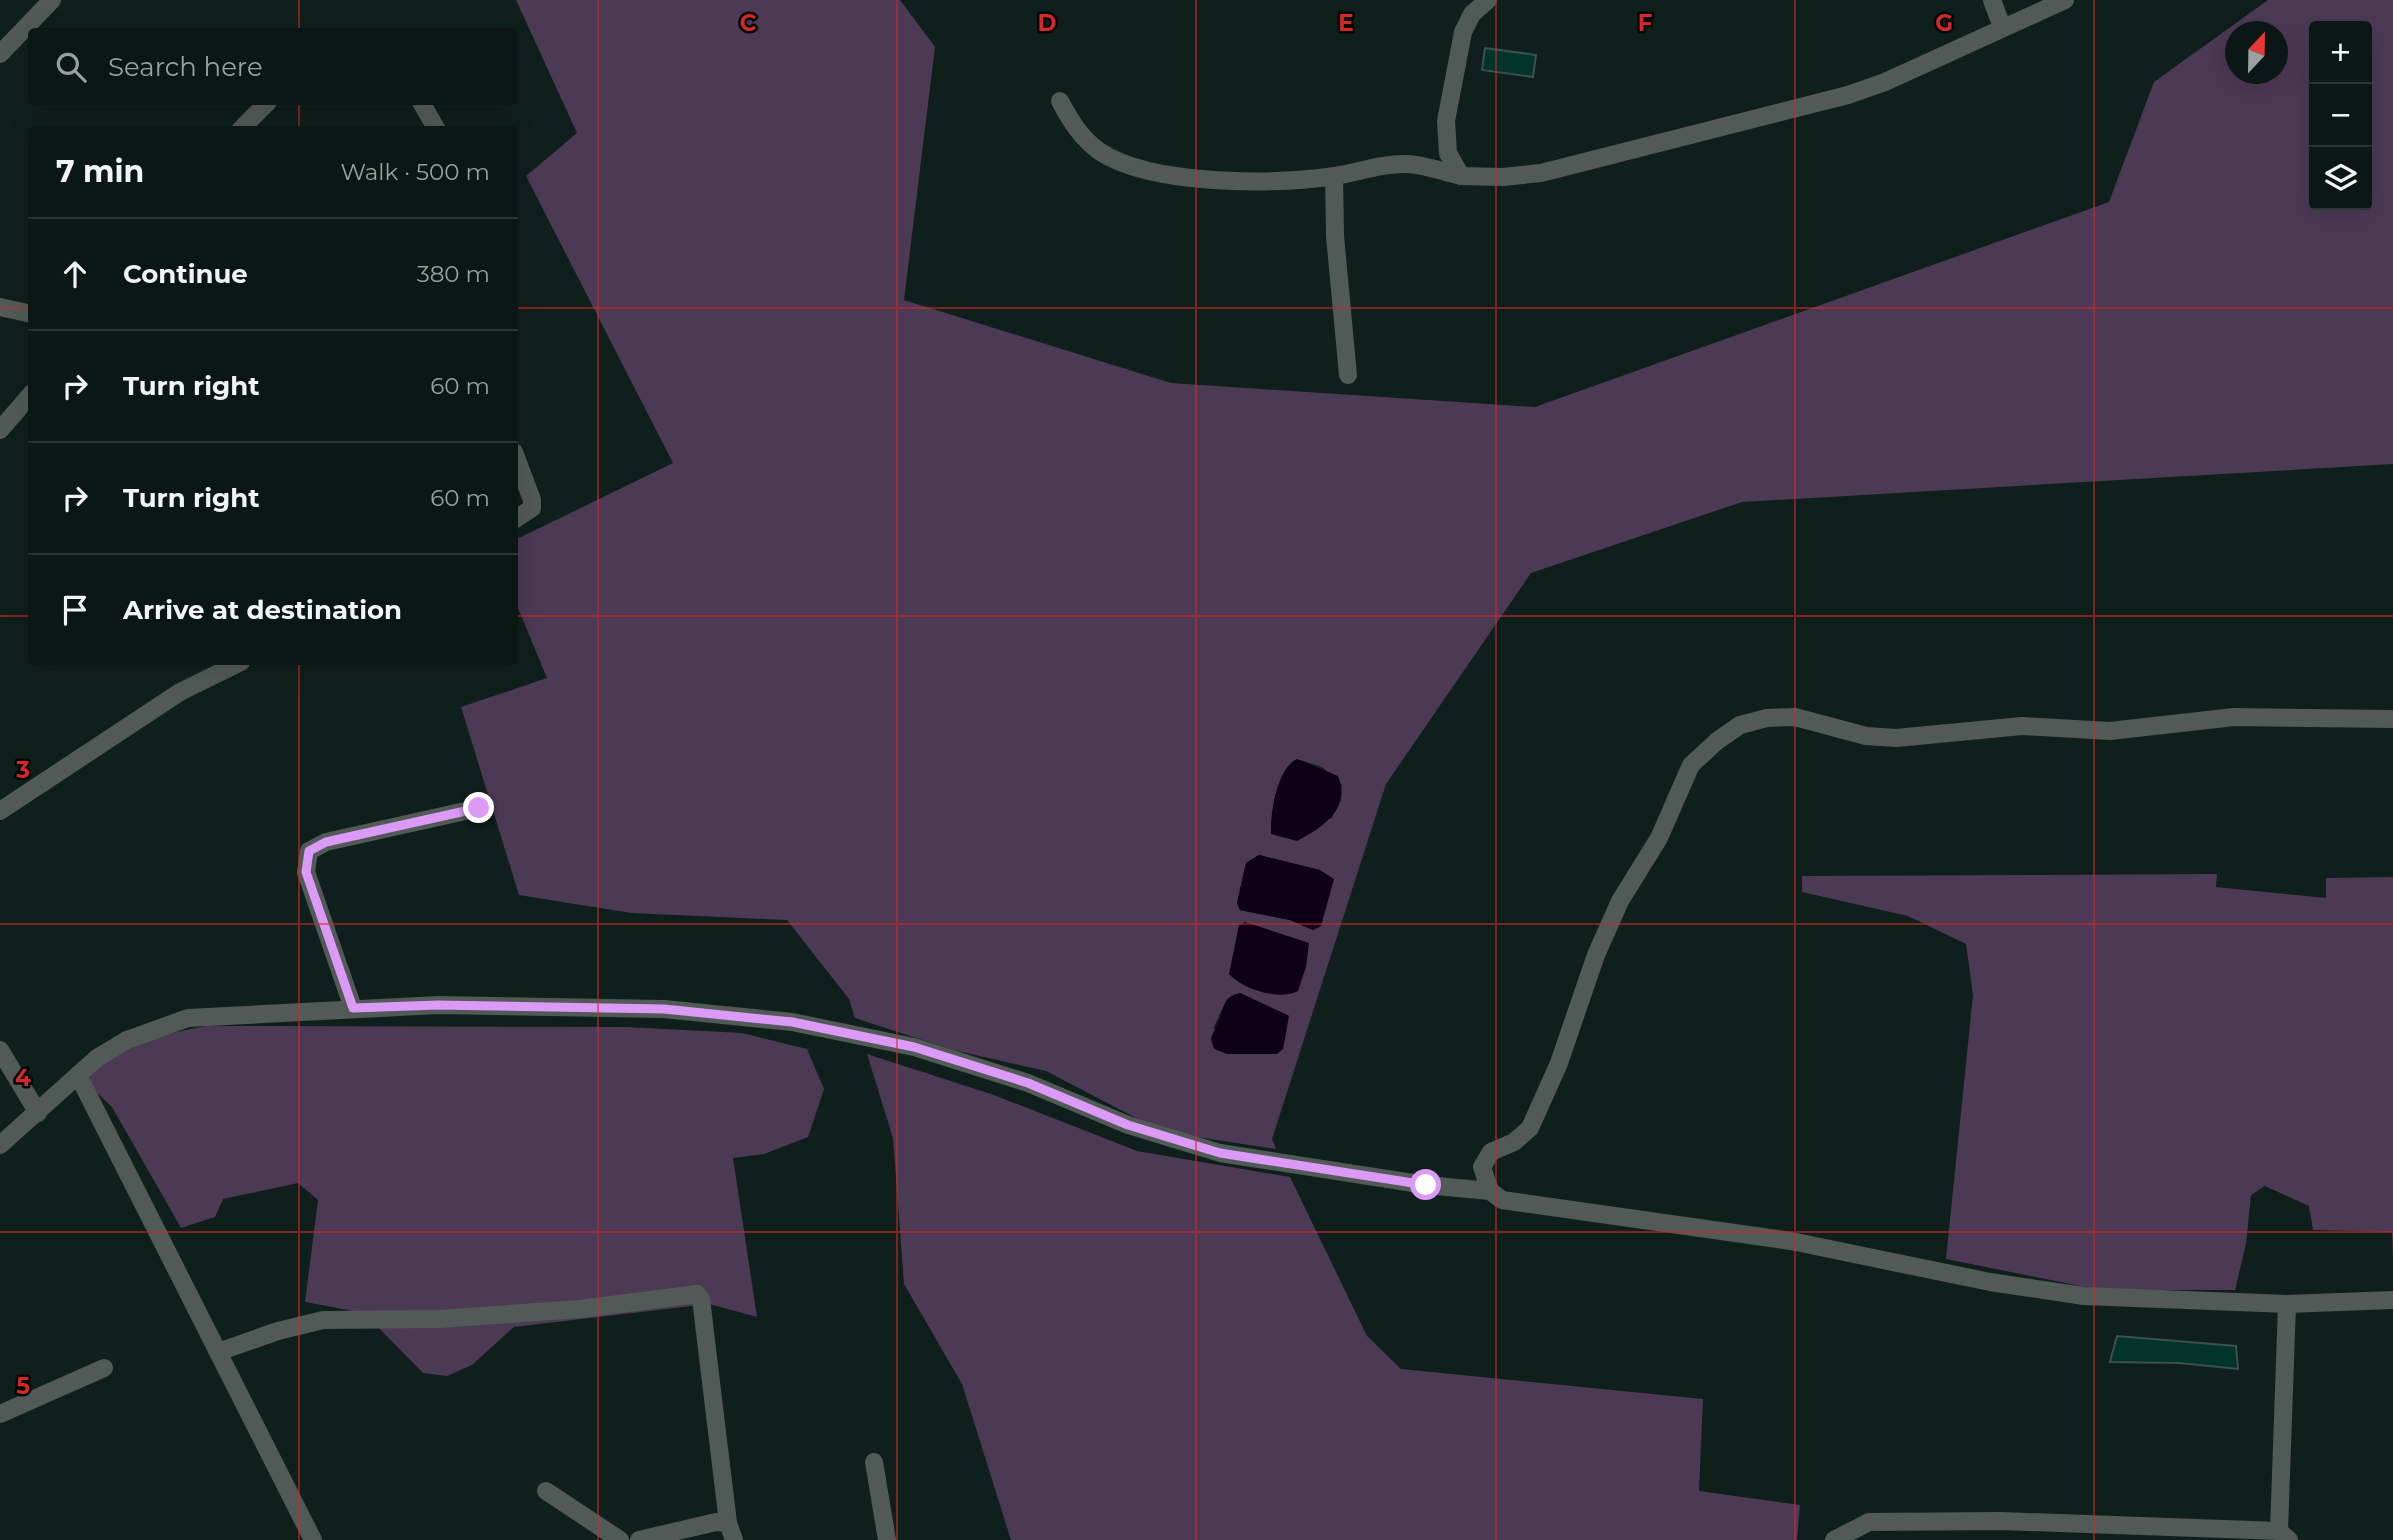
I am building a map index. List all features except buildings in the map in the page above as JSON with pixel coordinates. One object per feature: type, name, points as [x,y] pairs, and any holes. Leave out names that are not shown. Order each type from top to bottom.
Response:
[{"type":"street","points":[[0,54],[52,0]]},
{"type":"street","points":[[1461,176],[1448,153],[1446,121],[1463,32],[1472,14],[1488,0]]},
{"type":"street","points":[[1992,0],[2002,27]]},
{"type":"street","points":[[1060,101],[1083,136],[1098,150],[1130,167],[1172,177],[1207,179],[1334,176],[1401,164],[1461,176],[1503,177],[1541,173],[1796,110],[1885,82],[2065,0]]},
{"type":"street","points":[[244,126],[265,105]]},
{"type":"street","points":[[423,105],[435,126]]},
{"type":"street","points":[[1334,176],[1335,236],[1348,375]]},
{"type":"street","points":[[0,307],[28,313]]},
{"type":"street","points":[[0,430],[28,398]]},
{"type":"street","points":[[518,463],[532,500],[532,508],[518,517]]},
{"type":"street","points":[[0,811],[180,692],[235,665]]},
{"type":"street","points":[[1489,1192],[1482,1167],[1491,1152],[1514,1142],[1530,1128],[1559,1063],[1607,928],[1620,901],[1659,838],[1692,765],[1717,741],[1740,725],[1767,718],[1795,717],[1866,736],[1896,738],[2022,726],[2110,731],[2247,717],[2393,719]]},
{"type":"street","points":[[353,1008],[306,872],[309,851],[326,842],[479,808]]},
{"type":"street","points":[[0,1145],[97,1058],[127,1040],[188,1018],[438,1005],[664,1009],[792,1022],[914,1047],[1028,1083],[1128,1125],[1220,1153],[1426,1185],[1489,1192],[1502,1200],[1791,1241],[1990,1282],[2084,1296],[2287,1304],[2393,1300]]},
{"type":"street","points":[[0,1050],[38,1113]]},
{"type":"street","points":[[78,1075],[313,1540]]},
{"type":"street","points":[[218,1352],[278,1331],[323,1321],[466,1317],[580,1309],[697,1294],[701,1299],[731,1532],[705,1523],[639,1540]]},
{"type":"street","points":[[1834,1540],[1837,1536],[1869,1522],[2056,1532],[2284,1535],[2287,1304]]},
{"type":"street","points":[[0,1414],[104,1368]]},
{"type":"street","points":[[874,1462],[887,1540]]},
{"type":"street","points":[[546,1491],[620,1540]]},
{"type":"shaded area","points":[[516,0],[900,0],[935,47],[904,300],[1171,383],[1535,407],[2109,202],[2154,82],[2225,31],[2225,84],[2288,84],[2288,21],[2239,21],[2268,0],[2393,0],[2393,464],[1742,502],[1531,573],[1386,784],[1272,1139],[1276,1149],[1190,1136],[1136,1118],[1046,1071],[953,1050],[855,1018],[849,999],[787,920],[631,913],[519,895],[461,707],[547,678],[518,608],[518,539],[673,463],[526,176],[577,133]],"holes":[[[1297,759],[1322,767],[1342,785],[1332,818],[1272,834],[1276,792],[1284,772]],[[1259,855],[1320,870],[1313,930],[1290,920],[1240,910],[1237,903],[1246,863]],[[1240,993],[1289,1016],[1213,1029],[1227,999]]]},
{"type":"shaded area","points":[[1297,759],[1338,776],[1341,798],[1332,816],[1297,841],[1271,834],[1276,792],[1284,772]]},
{"type":"shaded area","points":[[1259,855],[1320,870],[1334,879],[1321,926],[1313,930],[1290,920],[1240,910],[1237,903],[1246,863]]},
{"type":"shaded area","points":[[2217,874],[2216,887],[2326,898],[2326,878],[2393,877],[2393,1259],[2392,1232],[2313,1230],[2309,1206],[2265,1186],[2251,1195],[2246,1244],[2235,1290],[2100,1290],[1946,1259],[1973,995],[1966,944],[1908,916],[1802,892],[1802,876]]},
{"type":"shaded area","points":[[1245,922],[1309,943],[1306,967],[1298,991],[1281,995],[1261,992],[1229,974],[1239,925]]},
{"type":"shaded area","points":[[1240,993],[1289,1016],[1283,1049],[1277,1054],[1227,1054],[1214,1049],[1211,1039],[1224,1005],[1231,996]]},
{"type":"shaded area","points":[[207,1026],[627,1027],[742,1033],[807,1049],[824,1089],[808,1137],[764,1154],[733,1158],[757,1317],[709,1304],[514,1327],[472,1365],[447,1376],[423,1373],[364,1313],[305,1302],[318,1200],[298,1183],[223,1199],[215,1217],[181,1228],[112,1107],[90,1086],[90,1074],[129,1047],[160,1036]]},
{"type":"shaded area","points":[[867,1054],[994,1095],[1137,1151],[1290,1177],[1367,1336],[1401,1369],[1703,1399],[1699,1491],[1800,1505],[1797,1540],[1011,1540],[962,1384],[904,1284],[893,1138]]},
{"type":"route","points":[[479,808],[326,842],[309,851],[306,872],[353,1008],[438,1005],[664,1009],[792,1022],[914,1047],[1028,1083],[1128,1125],[1220,1153],[1426,1185]]}]
